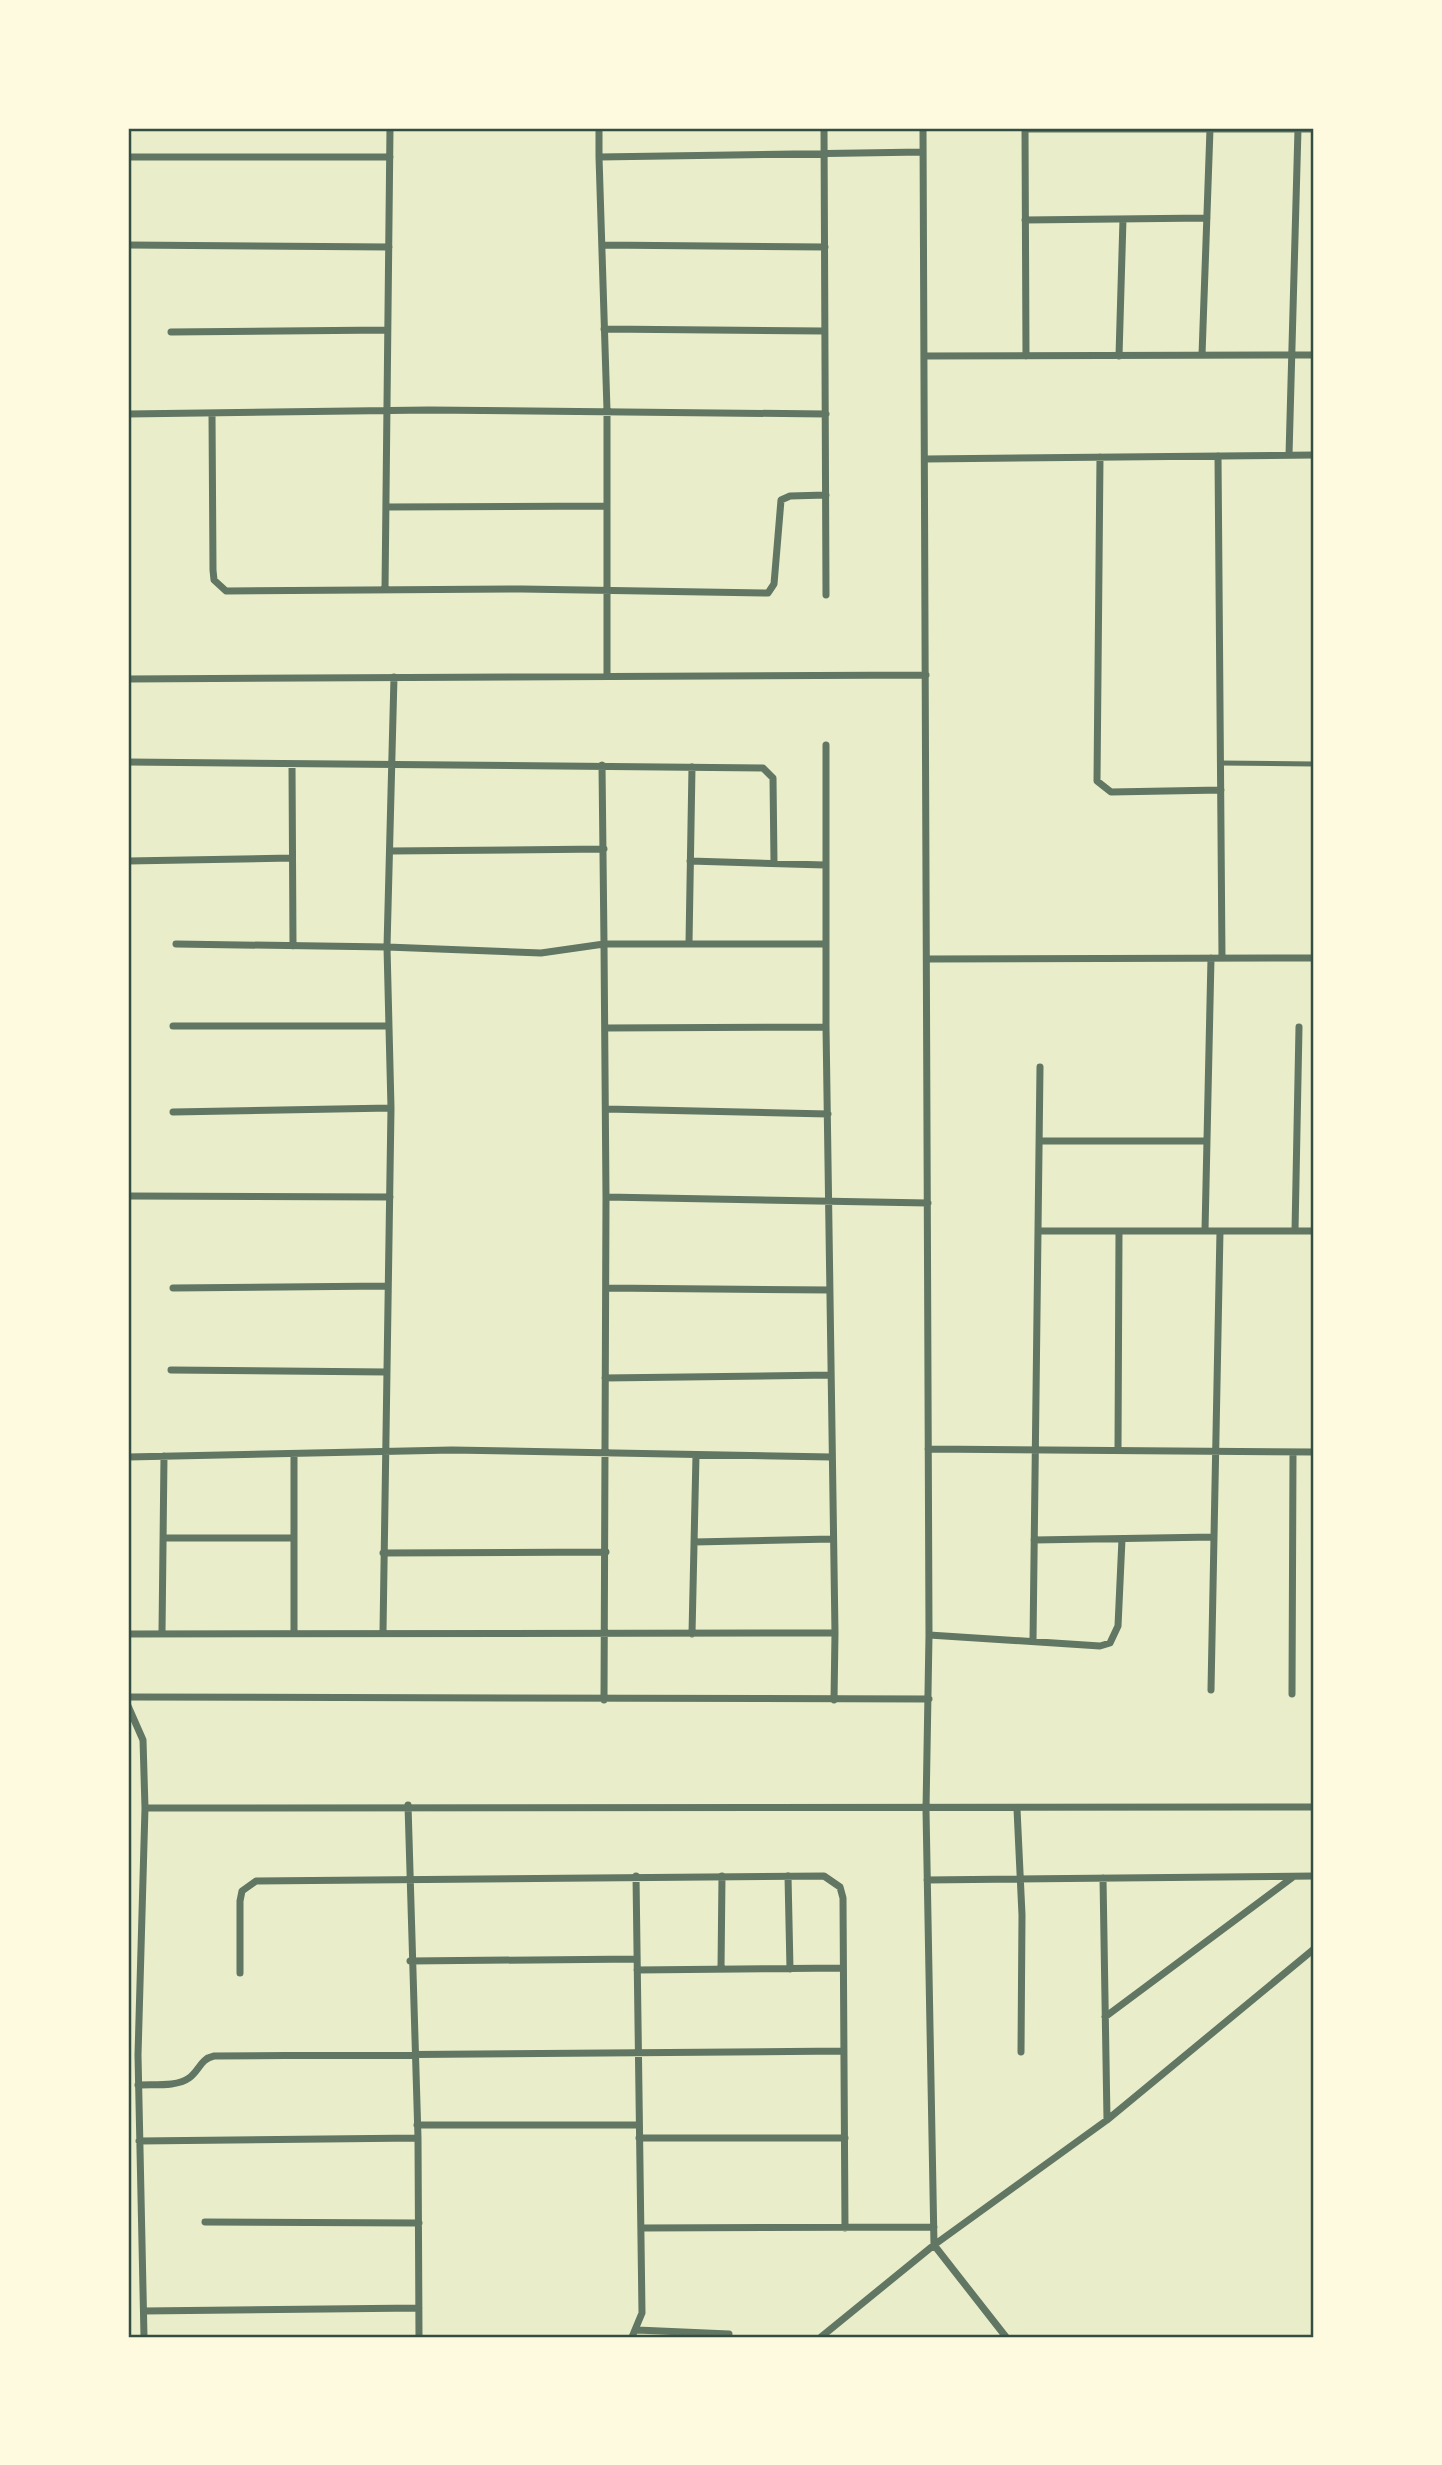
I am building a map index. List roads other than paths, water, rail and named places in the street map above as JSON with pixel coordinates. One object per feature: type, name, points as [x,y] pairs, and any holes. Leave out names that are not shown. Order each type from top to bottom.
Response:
[{"type":"street","points":[[384,590],[390,128]]},
{"type":"street","points":[[599,128],[607,410],[607,676]]},
{"type":"street","points":[[824,128],[826,594]]},
{"type":"street","points":[[923,128],[929,1635],[926,1810],[934,2245],[1006,2337]]},
{"type":"street","points":[[1026,356],[1025,128],[1314,129]]},
{"type":"street","points":[[1202,355],[1210,129]]},
{"type":"street","points":[[1289,455],[1298,129]]},
{"type":"street","points":[[598,157],[923,152]]},
{"type":"street","points":[[128,157],[390,157]]},
{"type":"street","points":[[1025,220],[1207,218]]},
{"type":"street","points":[[1119,356],[1123,219]]},
{"type":"street","points":[[128,245],[389,247]]},
{"type":"street","points":[[602,245],[825,247]]},
{"type":"street","points":[[604,329],[823,331]]},
{"type":"street","points":[[171,332],[387,330]]},
{"type":"street","points":[[924,356],[1314,355]]},
{"type":"street","points":[[128,414],[607,410],[825,414]]},
{"type":"street","points":[[212,413],[213,570],[219,586],[226,591],[768,593],[774,584],[781,500],[790,496],[826,495]]},
{"type":"street","points":[[926,460],[1314,455]]},
{"type":"street","points":[[1218,456],[1222,958]]},
{"type":"street","points":[[1100,457],[1097,781],[1111,792],[1220,790]]},
{"type":"street","points":[[386,507],[607,506]]},
{"type":"street","points":[[128,679],[926,675]]},
{"type":"street","points":[[383,1632],[391,1108],[387,947],[394,677]]},
{"type":"street","points":[[826,745],[826,1027],[834,1700]]},
{"type":"street","points":[[128,762],[392,762],[763,768],[772,773],[774,863]]},
{"type":"street","points":[[292,764],[293,946]]},
{"type":"street","points":[[602,765],[606,1109],[604,1700]]},
{"type":"street","points":[[689,943],[692,767]]},
{"type":"street","points":[[390,851],[604,849]]},
{"type":"street","points":[[128,861],[292,858]]},
{"type":"street","points":[[690,861],[825,865]]},
{"type":"street","points":[[176,944],[387,947],[541,953],[604,944],[826,944]]},
{"type":"street","points":[[1205,1231],[1211,958]]},
{"type":"street","points":[[927,959],[1314,958]]},
{"type":"street","points":[[173,1026],[388,1027]]},
{"type":"street","points":[[605,1028],[826,1027]]},
{"type":"street","points":[[1295,1231],[1299,1027]]},
{"type":"street","points":[[1033,1641],[1040,1066]]},
{"type":"street","points":[[173,1112],[391,1108]]},
{"type":"street","points":[[606,1109],[828,1114]]},
{"type":"street","points":[[1039,1141],[1208,1141]]},
{"type":"street","points":[[128,1196],[390,1197]]},
{"type":"street","points":[[606,1197],[928,1203]]},
{"type":"street","points":[[1038,1231],[1314,1231]]},
{"type":"street","points":[[1118,1450],[1119,1231]]},
{"type":"street","points":[[1211,1690],[1220,1231]]},
{"type":"street","points":[[173,1288],[388,1286]]},
{"type":"street","points":[[606,1288],[830,1290]]},
{"type":"street","points":[[170,1370],[386,1372]]},
{"type":"street","points":[[605,1378],[830,1375]]},
{"type":"street","points":[[928,1449],[1314,1452]]},
{"type":"street","points":[[128,1457],[452,1450],[831,1457]]},
{"type":"street","points":[[1292,1694],[1293,1451]]},
{"type":"street","points":[[293,1632],[294,1454]]},
{"type":"street","points":[[692,1634],[696,1455]]},
{"type":"street","points":[[162,1633],[164,1456]]},
{"type":"street","points":[[1034,1540],[1214,1537]]},
{"type":"street","points":[[163,1538],[294,1538]]},
{"type":"street","points":[[694,1542],[832,1539]]},
{"type":"street","points":[[929,1635],[1100,1646],[1110,1643],[1118,1626],[1122,1539]]},
{"type":"street","points":[[383,1553],[606,1552]]},
{"type":"street","points":[[128,1634],[835,1633]]},
{"type":"street","points":[[128,1697],[929,1699]]},
{"type":"street","points":[[128,1706],[142,1740],[144,1759],[138,2085],[144,2337]]},
{"type":"street","points":[[145,1808],[408,1805],[926,1810],[1314,1807]]},
{"type":"street","points":[[408,1805],[413,2055],[418,2138],[419,2337]]},
{"type":"street","points":[[1017,1809],[1018,1879],[1022,1915],[1021,2052]]},
{"type":"street","points":[[240,1973],[240,1901],[246,1886],[256,1881],[824,1875],[840,1886],[843,1898],[845,2228]]},
{"type":"street","points":[[721,1969],[722,1876]]},
{"type":"street","points":[[788,1876],[790,1969]]},
{"type":"street","points":[[636,1877],[642,2313],[635,2334],[729,2334]]},
{"type":"street","points":[[1105,2017],[1293,1877]]},
{"type":"street","points":[[927,1880],[1314,1877]]},
{"type":"street","points":[[1103,1878],[1107,2120]]},
{"type":"street","points":[[821,2337],[934,2245],[1107,2120],[1314,1949]]},
{"type":"street","points":[[411,1961],[637,1959]]},
{"type":"street","points":[[637,1970],[843,1968]]},
{"type":"street","points":[[138,2085],[181,2082],[191,2077],[201,2062],[214,2056],[844,2051]]},
{"type":"street","points":[[417,2125],[639,2125]]},
{"type":"street","points":[[139,2141],[418,2138]]},
{"type":"street","points":[[639,2138],[845,2138]]},
{"type":"street","points":[[205,2222],[419,2222]]},
{"type":"street","points":[[641,2228],[934,2227]]},
{"type":"street","points":[[144,2311],[419,2308]]},
{"type":"lane","points":[[1220,763],[1314,764]]}]
